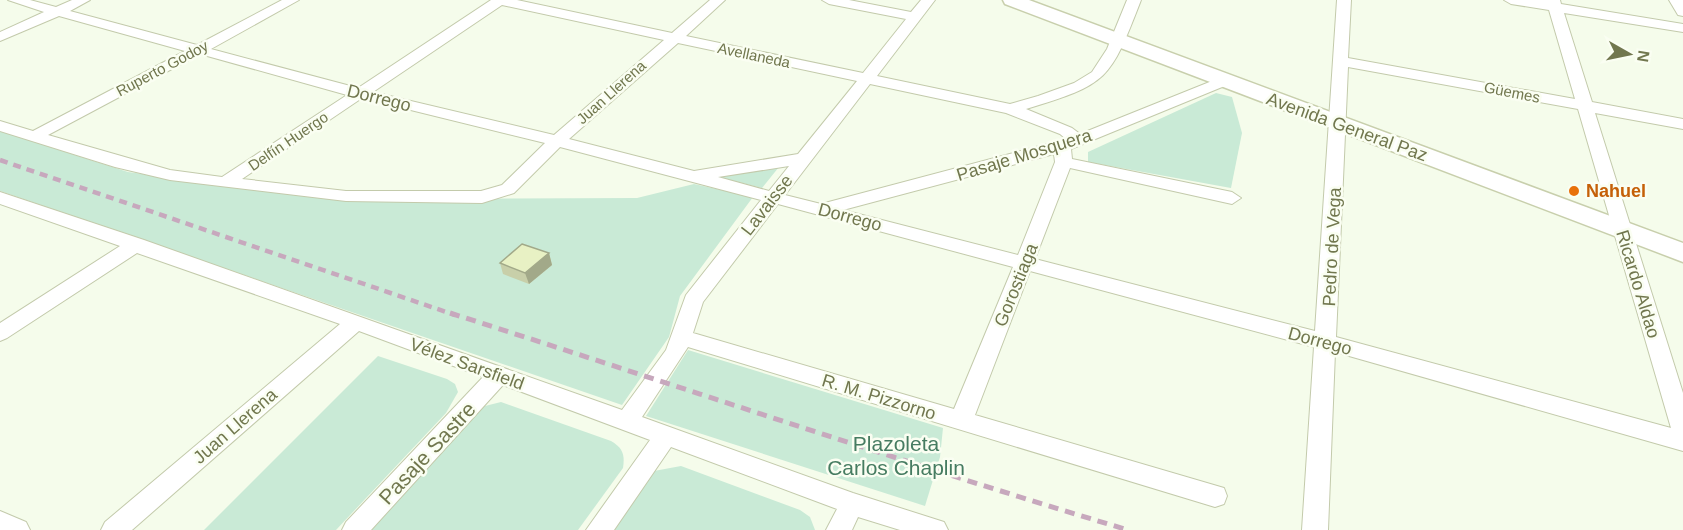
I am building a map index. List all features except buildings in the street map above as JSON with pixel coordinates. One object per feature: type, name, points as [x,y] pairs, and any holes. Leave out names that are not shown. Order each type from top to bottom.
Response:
[{"type":"main road","name":"Avenida General Paz","points":[[1012,0],[1222,82],[1339,123],[1683,253]]},
{"type":"street","name":"Dorrego","points":[[15,0],[359,93],[557,141],[1326,342],[1683,441]]},
{"type":"street","points":[[0,37],[83,0]]},
{"type":"street","name":"Ruperto Godoy","points":[[33,137],[292,0]]},
{"type":"street","name":"Avellaneda","points":[[499,0],[866,80],[1011,109],[1066,131],[1068,150]]},
{"type":"street","name":"Delfín Huergo","points":[[225,183],[499,0]]},
{"type":"street","name":"Juan Llerena","points":[[225,183],[346,196],[482,197],[508,189],[557,141],[672,37],[718,0]]},
{"type":"street","points":[[829,0],[915,17]]},
{"type":"street","name":"Lavaisse","points":[[627,421],[658,379],[682,337],[693,300],[928,0]]},
{"type":"street","points":[[1011,109],[1078,86],[1095,76],[1116,41],[1134,0]]},
{"type":"street","name":"Pedro de Vega","points":[[1315,530],[1344,0]]},
{"type":"street","points":[[1511,0],[1554,4],[1683,27]]},
{"type":"street","points":[[1676,0],[1683,12]]},
{"type":"street","name":"Ricardo Aldao","points":[[1554,4],[1683,430]]},
{"type":"street","name":"Güemes","points":[[1341,61],[1683,124]]},
{"type":"street","name":"Pasaje Mosquera","points":[[820,209],[1068,150],[1222,82]]},
{"type":"street","points":[[0,126],[121,163],[170,175],[225,183]]},
{"type":"street","points":[[1068,150],[1232,198]]},
{"type":"street","name":"Gorostiaga","points":[[961,422],[1068,150]]},
{"type":"street","points":[[692,176],[804,158]]},
{"type":"street","name":"Vélez Sarsfield","points":[[0,198],[356,322],[852,504],[935,530]]},
{"type":"street","points":[[0,333],[136,244]]},
{"type":"street","name":"Juan Llerena","points":[[114,530],[356,322]]},
{"type":"street","name":"R. M. Pizzorno","points":[[682,337],[1215,496]]},
{"type":"street","name":"Pasaje Sastre","points":[[355,530],[498,376]]},
{"type":"street","points":[[598,530],[666,436]]},
{"type":"street","points":[[840,530],[852,504]]},
{"type":"street","points":[[0,522],[16,530]]},
{"type":"green space","points":[[1216,93],[1232,97],[1242,133],[1231,188],[1088,162],[1088,152]]},
{"type":"green space","points":[[0,131],[128,172],[331,199],[637,198],[694,184],[753,197],[680,296],[669,337],[622,405],[0,191]]},
{"type":"green space","points":[[779,167],[762,188],[719,177]]},
{"type":"green space","name":"Plazoleta Carlos Chaplin","points":[[688,350],[943,428],[940,457],[925,506],[646,416]]},
{"type":"green space","points":[[378,356],[447,379],[455,384],[458,392],[446,413],[336,530],[204,530]]},
{"type":"green space","points":[[501,402],[611,441],[621,449],[624,459],[623,468],[578,530],[363,530],[477,408]]},
{"type":"green space","points":[[681,466],[800,510],[810,517],[815,530],[609,530],[654,471]]},
{"type":"railway","points":[[0,160],[455,315]]},
{"type":"railway","points":[[450,313],[1128,530]]},
{"type":"place","name":"Nahuel","points":[[1574,191]]}]
